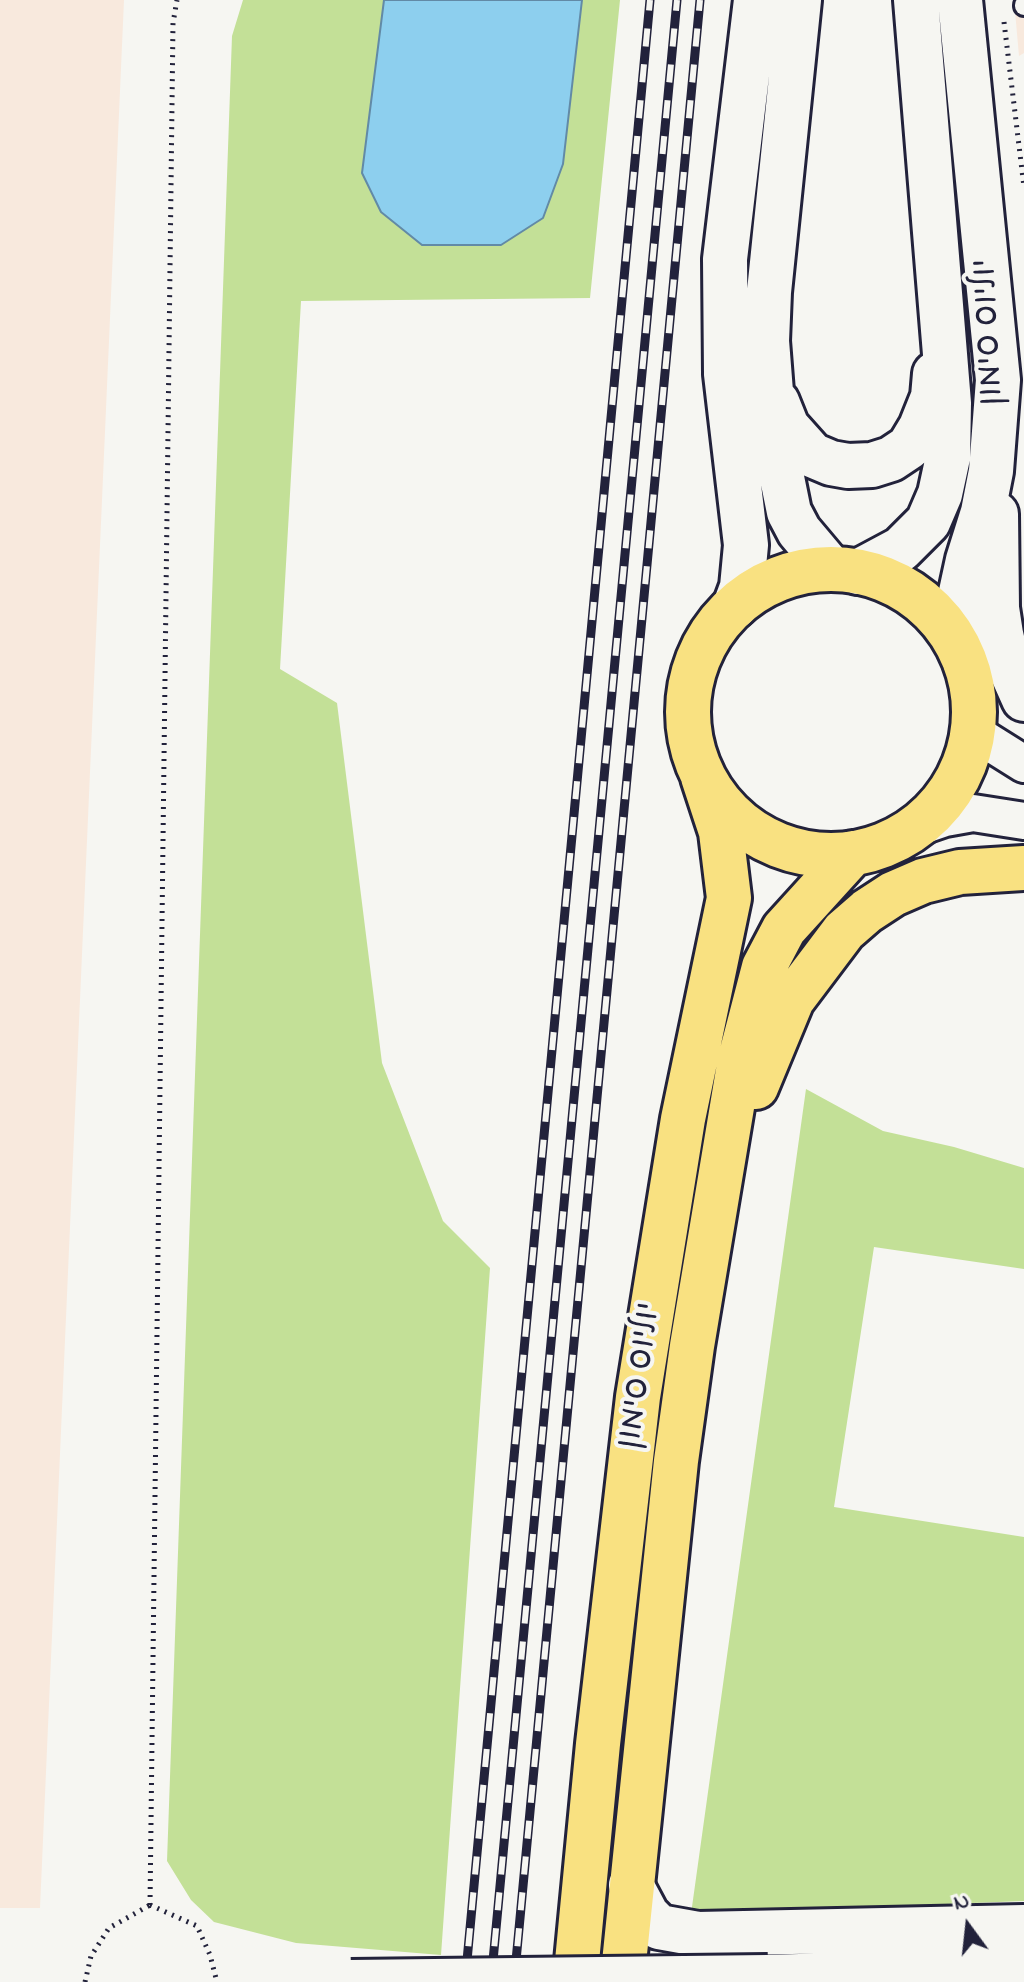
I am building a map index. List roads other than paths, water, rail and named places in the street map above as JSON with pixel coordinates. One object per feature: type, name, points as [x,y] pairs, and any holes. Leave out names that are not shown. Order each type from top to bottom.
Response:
[{"type":"main road","points":[[845,571],[890,582],[928,606],[955,640],[965,661],[972,684],[973,732],[958,777],[945,798],[913,829],[894,840],[853,853],[809,853],[766,839],[729,813],[703,777],[693,752],[688,726],[688,699],[693,673],[703,648],[735,606],[770,583],[790,575],[845,571]]},
{"type":"main road","name":"יוליוס סימון","points":[[575,1982],[598,1744],[638,1397],[683,1119],[729,898],[721,832],[703,777]]},
{"type":"main road","name":"יוליוס סימון","points":[[622,1982],[676,1461],[740,1059],[764,967],[784,929],[853,853]]},
{"type":"main road","points":[[716,1203],[766,1059],[792,1000],[844,931],[893,894],[923,881],[960,872],[1024,868]]},
{"type":"street","points":[[735,606],[742,587],[746,545],[726,374],[725,259],[756,0]]},
{"type":"street","points":[[799,0],[769,292],[767,341],[770,385],[781,483],[789,512],[799,531],[845,571]]},
{"type":"street","name":"יוליוס סימון","points":[[845,571],[901,549],[914,538],[928,522],[940,494],[948,457],[950,434],[942,300],[916,0]]},
{"type":"street","name":"יוליוס סימון","points":[[960,0],[998,380],[996,427],[983,512],[958,606],[958,632],[965,661]]},
{"type":"street","points":[[770,385],[787,427],[812,455],[848,466],[872,465],[891,459],[909,447],[933,397],[942,300]]},
{"type":"street","points":[[996,427],[997,608],[1007,661],[1024,699]]},
{"type":"street","points":[[973,732],[1024,764]]},
{"type":"street","points":[[913,829],[973,813],[1024,821]]},
{"type":"street","points":[[631,1885],[647,1915],[659,1927],[698,1934],[1024,1927]]},
{"type":"street","points":[[351,1982],[768,1977],[1024,1969]]},
{"type":"water","points":[[384,0],[582,0],[563,164],[543,218],[501,245],[422,245],[381,212],[362,173]]},
{"type":"railway","points":[[465,1982],[650,0]]},
{"type":"railway","points":[[491,1982],[677,0]]},
{"type":"railway","points":[[514,1982],[700,0]]}]
